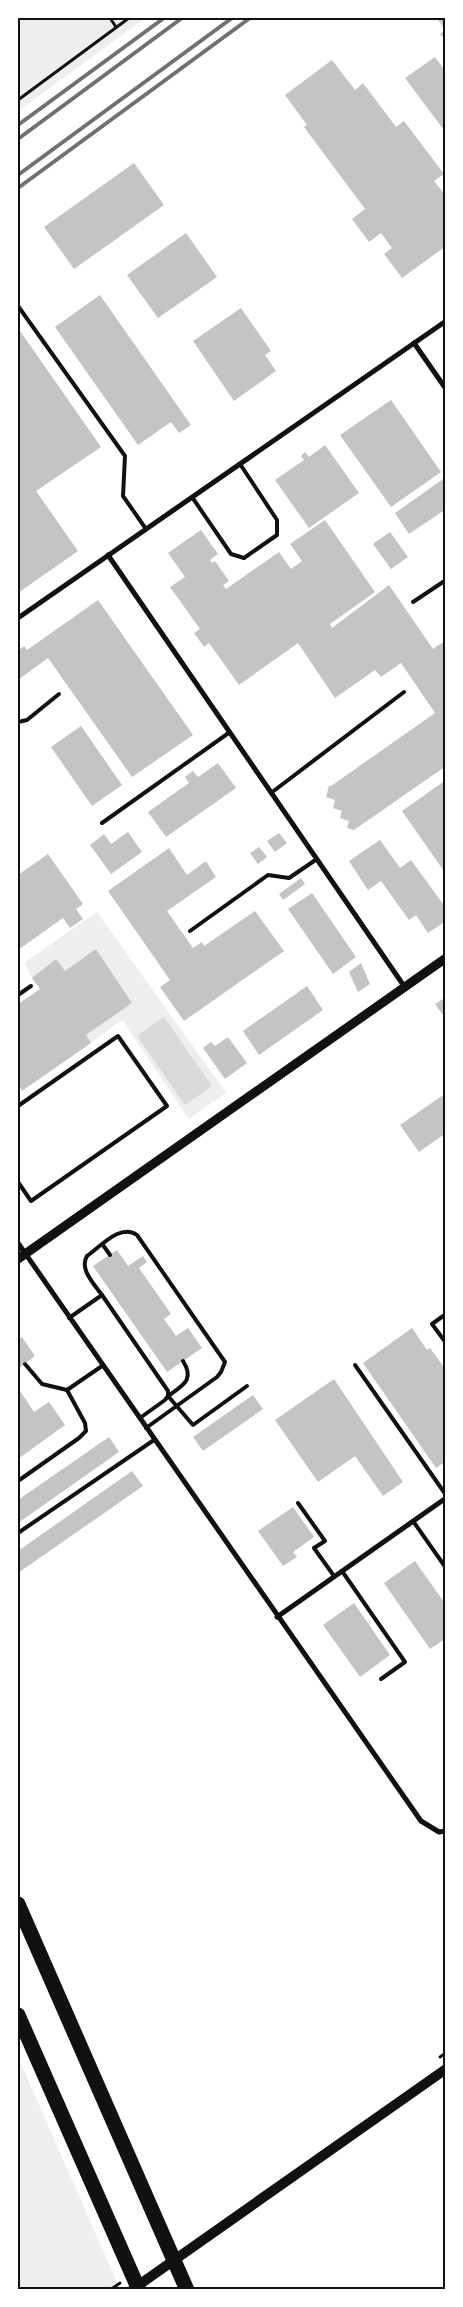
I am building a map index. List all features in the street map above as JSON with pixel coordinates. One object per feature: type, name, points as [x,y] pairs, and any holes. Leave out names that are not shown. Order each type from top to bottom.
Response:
[{"type":"highway","points":[[18,1904],[187,2290]]},
{"type":"highway","points":[[18,2015],[140,2290]]},
{"type":"main road","points":[[132,2290],[446,2070]]},
{"type":"street","points":[[18,618],[446,321]]},
{"type":"street","points":[[414,343],[446,389]]},
{"type":"street","points":[[108,555],[404,986]]},
{"type":"street","points":[[21,1256],[446,958]]},
{"type":"street","points":[[18,1243],[21,1256],[69,1318],[277,1617],[422,1821],[439,1832],[446,1832]]},
{"type":"street","points":[[277,1617],[446,1497]]},
{"type":"lane","points":[[18,306],[125,456],[123,496],[146,529]]},
{"type":"lane","points":[[192,497],[231,554],[244,558],[264,545],[277,535],[277,520],[240,464]]},
{"type":"lane","points":[[413,602],[446,580]]},
{"type":"lane","points":[[272,792],[404,692]]},
{"type":"lane","points":[[18,722],[28,720],[60,694]]},
{"type":"lane","points":[[102,823],[230,732]]},
{"type":"lane","points":[[190,931],[268,875],[289,878],[317,859]]},
{"type":"lane","points":[[18,995],[31,986]]},
{"type":"lane","points":[[18,1106],[118,1036],[167,1106],[31,1201],[18,1182]]},
{"type":"lane","points":[[146,1428],[176,1406],[217,1377],[223,1369],[223,1359],[137,1235],[125,1231],[87,1256],[84,1261],[85,1269],[168,1391],[168,1396],[176,1406],[193,1425],[247,1386]]},
{"type":"lane","points":[[103,1244],[110,1255]]},
{"type":"lane","points":[[69,1318],[102,1295]]},
{"type":"lane","points":[[446,1314],[432,1324],[446,1343]]},
{"type":"lane","points":[[139,1419],[184,1384],[188,1378],[188,1369],[182,1361]]},
{"type":"lane","points":[[24,1364],[42,1384],[68,1390],[102,1366]]},
{"type":"lane","points":[[355,1365],[446,1497]]},
{"type":"lane","points":[[18,1481],[86,1431],[85,1423],[68,1390]]},
{"type":"lane","points":[[18,1533],[154,1440]]},
{"type":"lane","points":[[298,1503],[325,1541],[314,1548],[334,1576]]},
{"type":"lane","points":[[413,1521],[446,1568]]},
{"type":"lane","points":[[342,1571],[406,1662],[381,1679]]},
{"type":"path","points":[[110,18],[116,27]]},
{"type":"path","points":[[18,100],[129,18]]},
{"type":"shaded area","points":[[18,18],[105,18],[111,22],[118,18],[145,18],[18,111]]},
{"type":"shaded area","points":[[97,912],[226,1093],[189,1119],[122,1020],[91,1043],[86,1035],[132,1003],[96,950],[65,971],[56,960],[32,978],[24,963]]},
{"type":"shaded area","points":[[164,1017],[212,1086],[185,1105],[137,1036]]},
{"type":"shaded area","points":[[18,2057],[116,2280],[118,2289],[18,2289]]},
{"type":"building","points":[[437,18],[446,18],[446,41],[440,34],[445,30]]},
{"type":"building","points":[[435,57],[446,72],[446,133],[405,78]]},
{"type":"building","points":[[332,60],[355,90],[363,83],[396,127],[404,121],[444,174],[434,181],[446,196],[446,246],[402,278],[384,254],[392,248],[381,233],[369,242],[352,219],[365,209],[304,127],[307,125],[285,95]]},
{"type":"building","points":[[134,163],[164,205],[74,269],[44,227]]},
{"type":"building","points":[[186,233],[217,277],[158,318],[127,275]]},
{"type":"building","points":[[100,295],[191,425],[179,433],[171,422],[138,445],[55,327]]},
{"type":"building","points":[[241,308],[271,351],[265,355],[276,371],[234,401],[193,341]]},
{"type":"building","points":[[18,328],[101,447],[36,491],[78,551],[18,593]]},
{"type":"building","points":[[391,400],[441,472],[391,507],[340,435]]},
{"type":"building","points":[[325,445],[359,493],[309,528],[275,480],[304,460],[301,456],[305,452],[309,457]]},
{"type":"building","points":[[446,477],[446,509],[409,534],[395,513]]},
{"type":"building","points":[[325,520],[375,592],[330,624],[332,628],[389,585],[433,649],[446,640],[446,766],[354,830],[347,828],[349,821],[340,818],[342,811],[333,808],[335,800],[326,797],[329,786],[435,713],[401,663],[381,677],[375,670],[335,698],[298,643],[239,685],[209,643],[204,647],[194,633],[200,629],[170,587],[185,577],[168,553],[201,530],[218,554],[210,560],[212,563],[215,561],[229,581],[223,585],[226,589],[279,552],[291,569],[302,561],[290,544]]},
{"type":"building","points":[[390,532],[408,557],[391,569],[373,544]]},
{"type":"building","points":[[98,600],[193,735],[132,777],[48,658],[18,680],[18,651],[24,646],[27,650]]},
{"type":"building","points":[[81,726],[122,785],[92,806],[51,747]]},
{"type":"building","points":[[218,763],[236,788],[166,837],[148,812],[189,783],[185,777],[193,771],[198,777]]},
{"type":"building","points":[[446,780],[446,874],[402,811]]},
{"type":"building","points":[[128,832],[142,852],[111,874],[90,845],[104,834],[111,844]]},
{"type":"building","points":[[279,833],[287,843],[275,852],[267,841]]},
{"type":"building","points":[[380,840],[400,868],[411,860],[446,908],[446,921],[428,933],[416,915],[409,920],[381,881],[368,890],[349,861]]},
{"type":"building","points":[[259,847],[267,857],[258,864],[250,853]]},
{"type":"building","points":[[169,848],[187,875],[206,861],[216,877],[167,911],[193,948],[202,942],[204,946],[255,911],[284,951],[184,1021],[160,987],[170,980],[108,891]]},
{"type":"building","points":[[48,854],[83,904],[76,909],[83,919],[70,928],[63,918],[18,950],[18,875]]},
{"type":"building","points":[[301,878],[305,884],[283,900],[279,894]]},
{"type":"building","points":[[312,893],[356,957],[333,974],[288,909]]},
{"type":"building","points":[[96,949],[132,1003],[86,1035],[91,1043],[22,1091],[18,1083],[18,1004],[40,989],[32,978],[56,959],[65,971]]},
{"type":"building","points":[[361,963],[370,984],[358,992],[349,972]]},
{"type":"building","points":[[307,986],[323,1010],[259,1055],[243,1031]]},
{"type":"building","points":[[446,997],[446,1019],[435,1004]]},
{"type":"building","points":[[228,1037],[247,1063],[225,1079],[203,1048],[211,1042],[215,1046]]},
{"type":"building","points":[[446,1093],[446,1133],[419,1152],[400,1125]]},
{"type":"building","points":[[117,1250],[128,1266],[143,1256],[147,1262],[139,1268],[171,1314],[164,1319],[176,1336],[188,1328],[202,1348],[167,1372],[93,1266]]},
{"type":"building","points":[[412,1328],[427,1350],[430,1348],[446,1370],[446,1461],[436,1468],[363,1363]]},
{"type":"building","points":[[22,1337],[35,1356],[18,1369],[18,1340]]},
{"type":"building","points":[[334,1379],[403,1482],[383,1496],[355,1456],[318,1482],[275,1420]]},
{"type":"building","points":[[18,1388],[34,1412],[49,1402],[65,1425],[18,1459]]},
{"type":"building","points":[[253,1395],[263,1409],[203,1451],[193,1437]]},
{"type":"building","points":[[109,1437],[119,1452],[18,1523],[18,1500]]},
{"type":"building","points":[[132,1471],[143,1486],[18,1573],[18,1551]]},
{"type":"building","points":[[293,1507],[314,1537],[293,1552],[297,1557],[283,1566],[258,1531]]},
{"type":"building","points":[[415,1561],[446,1605],[446,1638],[430,1649],[384,1583]]},
{"type":"building","points":[[354,1603],[390,1655],[360,1677],[323,1625]]},
{"type":"railway","points":[[18,125],[164,18]]},
{"type":"railway","points":[[18,139],[182,18]]},
{"type":"railway","points":[[18,175],[232,18]]},
{"type":"railway","points":[[18,188],[250,18]]}]
